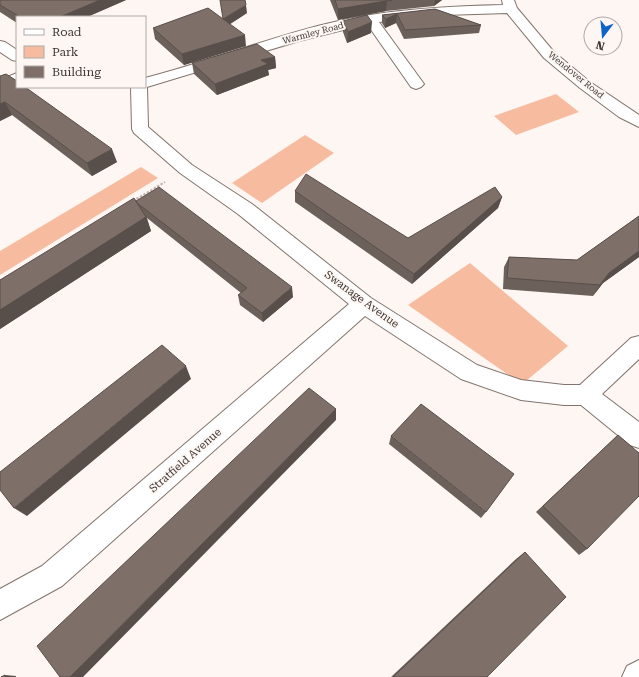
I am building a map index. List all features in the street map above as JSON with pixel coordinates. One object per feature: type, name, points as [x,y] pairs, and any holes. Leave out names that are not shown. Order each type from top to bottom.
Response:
[{"type":"street","name":"Warmley Road","points":[[146,83],[172,77],[228,58],[335,26],[370,19],[510,5]]},
{"type":"street","name":"Wendover Road","points":[[510,5],[549,55],[585,85],[625,114],[639,122]]},
{"type":"street","points":[[370,19],[416,84]]},
{"type":"street","points":[[0,45],[16,56]]},
{"type":"street","points":[[0,85],[16,78]]},
{"type":"street","name":"Swanage Avenue","points":[[139,88],[140,129],[186,169],[245,209],[364,304],[469,372],[521,390],[564,395],[585,394]]},
{"type":"street","name":"Stratfield Avenue","points":[[0,605],[52,576],[364,304]]},
{"type":"street","points":[[639,345],[585,394],[639,437]]},
{"type":"path","points":[[132,202],[186,169]]},
{"type":"green space","points":[[556,94],[579,112],[516,135],[494,116]]},
{"type":"green space","points":[[305,135],[334,153],[262,203],[232,183]]},
{"type":"green space","points":[[141,167],[158,178],[0,275],[0,251]]},
{"type":"green space","points":[[470,263],[568,346],[526,381],[513,378],[408,305]]},
{"type":"building","points":[[0,0],[100,0],[62,16],[18,16],[0,5]]},
{"type":"building","points":[[220,0],[245,0],[246,5],[223,19]]},
{"type":"building","points":[[335,0],[392,0],[338,9]]},
{"type":"building","points":[[208,8],[245,35],[182,54],[153,28]]},
{"type":"building","points":[[435,9],[481,25],[405,30],[397,14],[386,19],[382,15]]},
{"type":"building","points":[[367,15],[372,22],[348,32],[343,21]]},
{"type":"building","points":[[257,44],[275,57],[261,60],[268,64],[215,84],[192,63]]},
{"type":"building","points":[[6,74],[16,80],[16,88],[26,88],[112,149],[87,163],[5,102],[0,104],[0,76]]},
{"type":"building","points":[[306,174],[408,238],[495,187],[502,197],[414,274],[295,191]]},
{"type":"building","points":[[159,187],[292,287],[262,313],[238,295],[247,288],[137,203],[136,201]]},
{"type":"building","points":[[134,198],[146,217],[0,310],[0,280]]},
{"type":"building","points":[[639,216],[639,251],[609,273],[600,285],[507,278],[509,257],[577,260]]},
{"type":"building","points":[[162,345],[186,366],[14,508],[0,490],[0,472]]},
{"type":"building","points":[[309,388],[336,409],[70,677],[60,677],[37,646]]},
{"type":"building","points":[[421,404],[514,474],[486,512],[391,436]]},
{"type":"building","points":[[618,435],[639,453],[639,496],[587,549],[543,506]]},
{"type":"building","points":[[525,552],[566,597],[487,677],[393,677]]}]
